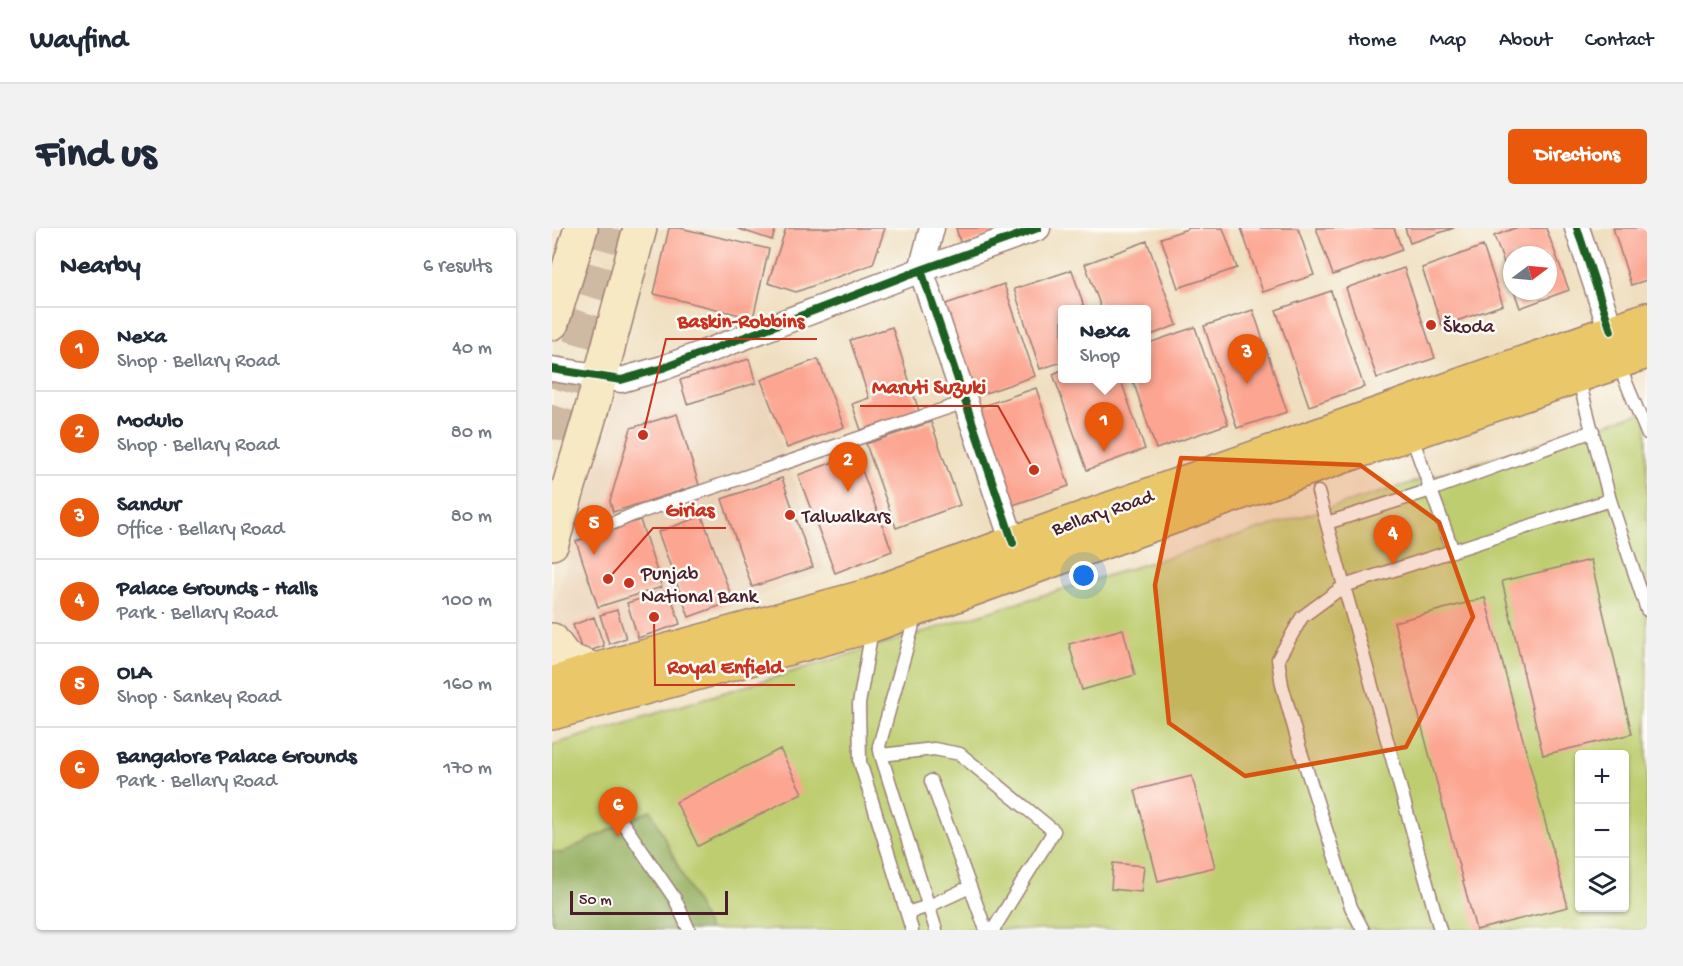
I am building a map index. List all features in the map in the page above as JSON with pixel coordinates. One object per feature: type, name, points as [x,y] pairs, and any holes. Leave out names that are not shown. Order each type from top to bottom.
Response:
[{"type":"main road","points":[[552,324],[581,228]]},
{"type":"main road","points":[[552,543],[591,412],[640,228]]},
{"type":"main road","name":"Bellary Road","points":[[552,713],[870,626],[1293,474],[1577,376],[1625,348],[1647,319]]},
{"type":"main road","name":"Bellary Road","points":[[566,676],[867,596],[1013,543],[1625,348]]},
{"type":"main road","points":[[552,639],[566,659],[566,676]]},
{"type":"street","points":[[932,228],[921,270],[1013,543]]},
{"type":"street","points":[[552,369],[621,380],[663,368],[1038,228]]},
{"type":"street","points":[[1577,228],[1625,348]]},
{"type":"lane","points":[[1625,348],[1647,433]]},
{"type":"lane","points":[[1577,376],[1610,500],[1647,610]]},
{"type":"lane","points":[[611,524],[965,402]]},
{"type":"lane","points":[[1328,523],[1431,490],[1593,431]]},
{"type":"lane","points":[[1411,434],[1453,550]]},
{"type":"lane","points":[[1318,492],[1440,930]]},
{"type":"lane","points":[[1364,930],[1351,907],[1282,686],[1278,659],[1302,617],[1344,586],[1610,500]]},
{"type":"lane","points":[[914,611],[912,629],[879,746],[936,930]]},
{"type":"lane","points":[[870,626],[870,641],[859,704],[860,762],[912,930]]},
{"type":"lane","points":[[880,755],[934,749],[960,754],[1054,831],[993,930]]},
{"type":"lane","points":[[931,781],[986,930]]},
{"type":"lane","points":[[616,813],[675,899],[689,930]]},
{"type":"lane","points":[[907,913],[929,906],[970,887]]},
{"type":"highlighted area","points":[[1181,458],[1360,465],[1439,522],[1473,617],[1406,747],[1245,776],[1169,723],[1155,585]]},
{"type":"shaded area","points":[[750,353],[825,570],[619,649],[575,659],[565,646],[555,620],[554,605],[618,394]]},
{"type":"green space","points":[[1647,411],[1647,930],[552,930],[552,745]]},
{"type":"green space","points":[[651,810],[709,930],[552,930],[552,852],[562,853]]},
{"type":"building","points":[[669,228],[680,228],[769,249],[753,318],[654,294]]},
{"type":"building","points":[[736,228],[776,228],[772,240]]},
{"type":"building","points":[[786,228],[885,228],[873,264],[796,292],[768,283]]},
{"type":"building","points":[[956,228],[1011,228],[961,245]]},
{"type":"building","points":[[1190,228],[1223,228],[1237,268],[1178,288],[1161,238]]},
{"type":"building","points":[[1241,228],[1298,228],[1314,275],[1263,292]]},
{"type":"building","points":[[1316,228],[1394,228],[1402,250],[1333,275]]},
{"type":"building","points":[[1405,228],[1454,228],[1410,243]]},
{"type":"building","points":[[1515,228],[1546,228],[1553,246],[1503,246],[1503,260],[1494,236]]},
{"type":"building","points":[[1613,228],[1647,228],[1647,280],[1631,285]]},
{"type":"building","points":[[1147,241],[1177,325],[1151,335],[1151,305],[1100,305],[1085,264]]},
{"type":"building","points":[[1483,246],[1503,305],[1442,326],[1422,268]]},
{"type":"building","points":[[1557,258],[1569,290],[1557,294]]},
{"type":"building","points":[[1404,268],[1435,358],[1377,378],[1346,288]]},
{"type":"building","points":[[1072,270],[1083,305],[1058,305],[1058,363],[1040,369],[1014,289]]},
{"type":"building","points":[[1004,284],[1035,376],[971,398],[940,306]]},
{"type":"building","points":[[1331,291],[1364,387],[1309,406],[1276,310]]},
{"type":"building","points":[[1517,300],[1542,300],[1520,308]]},
{"type":"building","points":[[1253,310],[1287,412],[1237,428],[1204,326]]},
{"type":"building","points":[[892,327],[919,411],[861,430],[852,404],[869,398],[850,340]]},
{"type":"building","points":[[1195,327],[1228,424],[1156,449],[1134,383],[1151,383],[1151,342]]},
{"type":"building","points":[[749,359],[756,383],[687,404],[680,380]]},
{"type":"building","points":[[818,359],[844,427],[787,448],[761,380]]},
{"type":"building","points":[[1058,372],[1058,383],[1122,383],[1145,449],[1087,470],[1053,374]]},
{"type":"building","points":[[1036,388],[1069,486],[1013,505],[980,407]]},
{"type":"building","points":[[677,414],[699,485],[613,512],[610,501],[631,428]]},
{"type":"building","points":[[931,422],[960,505],[896,528],[866,444]]},
{"type":"building","points":[[856,454],[892,551],[835,573],[798,475]]},
{"type":"building","points":[[782,478],[813,567],[752,587],[722,499]]},
{"type":"building","points":[[702,516],[733,601],[689,617],[658,532]]},
{"type":"building","points":[[640,520],[662,587],[598,607],[576,541]]},
{"type":"building","points":[[1591,560],[1632,734],[1543,755],[1502,581]]},
{"type":"building","points":[[669,590],[680,624],[638,638],[627,603]]},
{"type":"building","points":[[1485,598],[1568,907],[1476,930],[1394,622]]},
{"type":"building","points":[[617,610],[626,638],[609,644],[600,615]]},
{"type":"building","points":[[594,617],[604,646],[583,653],[573,625]]},
{"type":"building","points":[[1123,629],[1135,675],[1082,690],[1069,644]]},
{"type":"building","points":[[780,749],[802,793],[698,846],[676,802]]},
{"type":"building","points":[[1192,776],[1215,867],[1158,881],[1135,790]]},
{"type":"building","points":[[1113,863],[1144,866],[1141,892],[1111,889]]},
{"type":"tunnel","points":[[552,439],[613,228]]},
{"type":"cycle path","points":[[552,369],[621,380],[663,368],[1038,228]]},
{"type":"cycle path","points":[[1577,228],[1611,331]]},
{"type":"cycle path","points":[[921,270],[1013,543]]},
{"type":"place","name":"Škoda","points":[[1431,325]]},
{"type":"place","name":"Sandur","points":[[1247,384]]},
{"type":"place","name":"Baskin-Robbins","points":[[643,435]]},
{"type":"place","name":"Nexa","points":[[1104,452]]},
{"type":"place","name":"Maruti Suzuki","points":[[1034,470]]},
{"type":"place","name":"Modulo","points":[[848,492]]},
{"type":"place","name":"Talwalkars","points":[[790,515]]},
{"type":"place","name":"OLA","points":[[594,555]]},
{"type":"place","name":"Palace Grounds - Halls","points":[[1393,565]]},
{"type":"place","name":"Girias","points":[[608,579]]},
{"type":"place","name":"Punjab National Bank","points":[[629,583]]},
{"type":"place","name":"Royal Enfield","points":[[654,617]]},
{"type":"place","name":"Bangalore Palace Grounds","points":[[618,837]]}]
